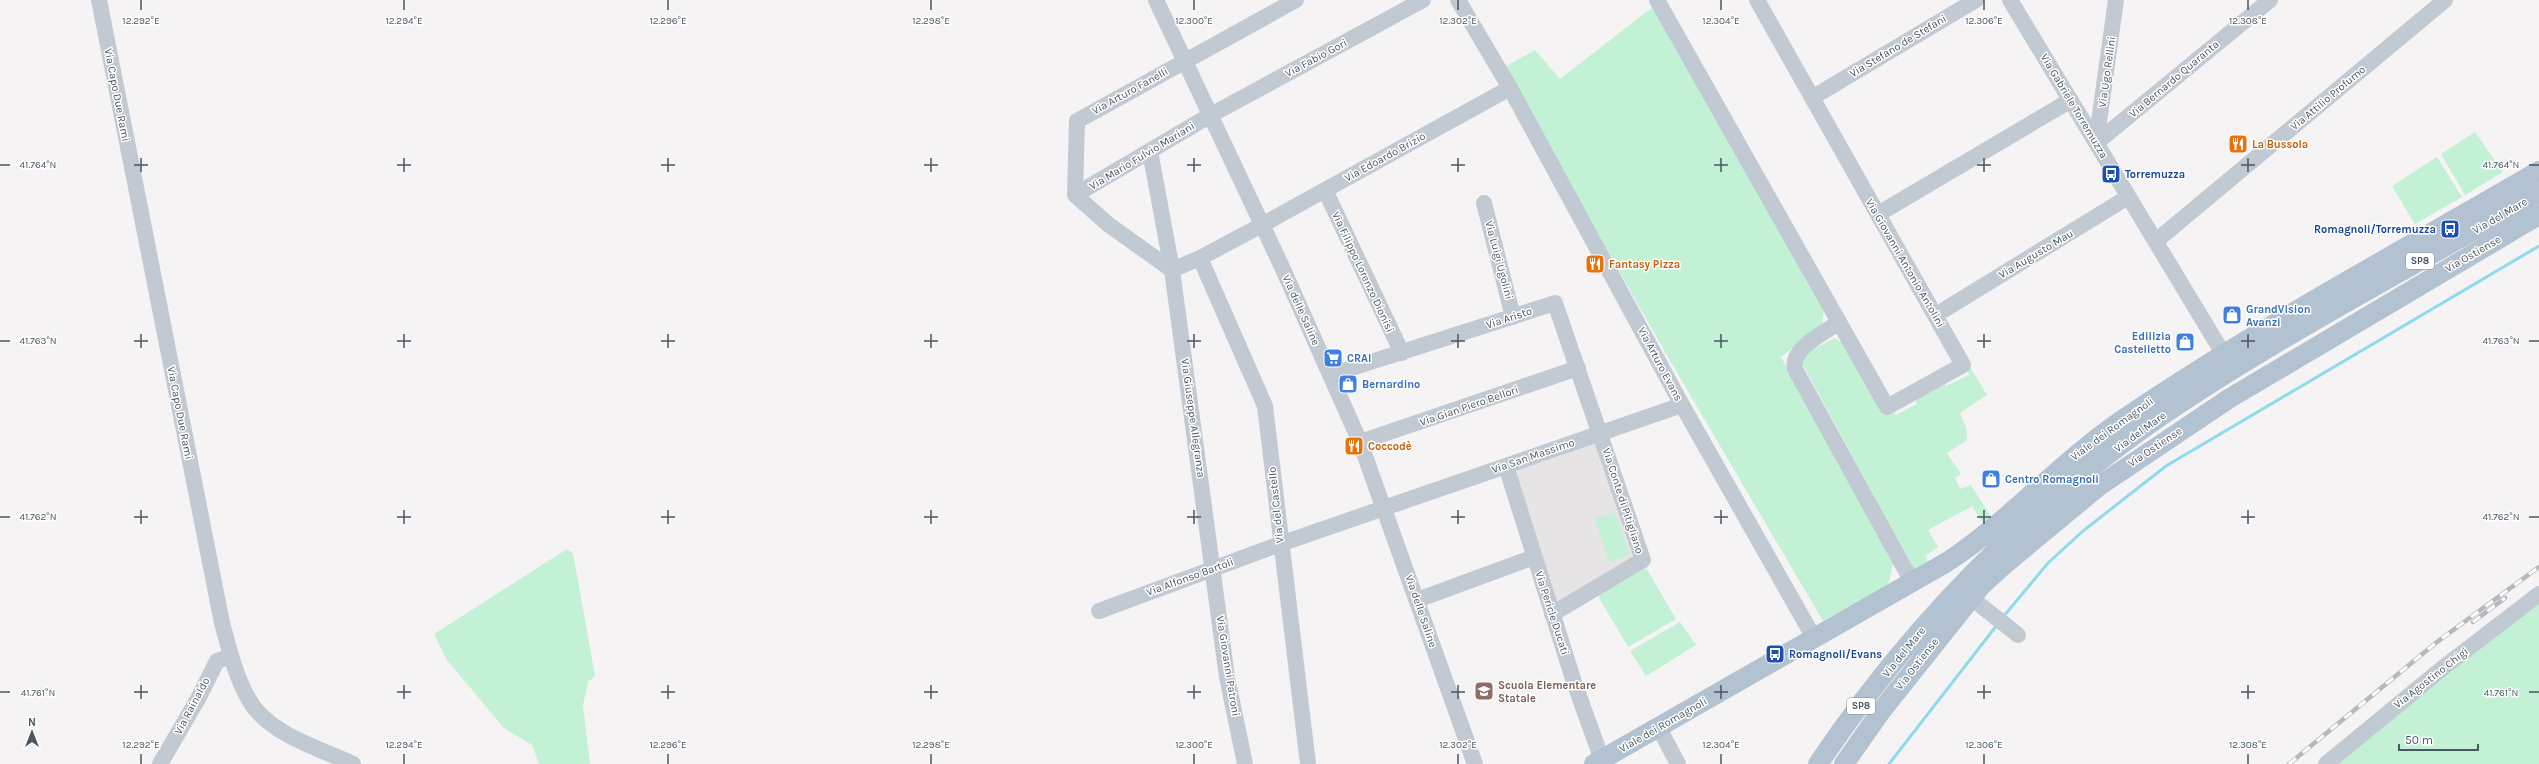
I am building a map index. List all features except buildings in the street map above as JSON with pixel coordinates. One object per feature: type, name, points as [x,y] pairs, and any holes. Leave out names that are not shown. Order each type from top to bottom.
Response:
[{"type":"main road","name":"Viale dei Romagnoli","points":[[1607,761],[1659,728],[1947,562],[1987,534],[2100,435],[2224,355],[2539,171]]},
{"type":"main road","name":"Via del Mare","points":[[1818,764],[1905,649],[1948,599],[2005,542],[2088,471],[2143,429],[2213,383],[2302,329],[2539,194]]},
{"type":"main road","name":"Via Ostiense","points":[[1844,764],[1882,710],[1970,597],[2005,564],[2063,515],[2154,448],[2259,380],[2539,216]]},
{"type":"street","name":"Via Capo Due Rami","points":[[99,0],[222,623],[231,656],[248,699],[267,721],[294,737],[353,764]]},
{"type":"street","name":"Via delle Saline","points":[[1156,0],[1260,226],[1282,267],[1360,442],[1385,508],[1475,764]]},
{"type":"street","name":"Via Arturo Fanelli","points":[[1075,195],[1077,121],[1183,61],[1296,0]]},
{"type":"street","name":"Via Fabio Gori","points":[[1209,116],[1423,0]]},
{"type":"street","name":"Via Arturo Evans","points":[[1458,0],[1510,88],[1682,405],[1814,638]]},
{"type":"street","name":"Via Giovanni Antonio Antolini","points":[[1657,0],[1887,407],[1963,365],[1757,0]]},
{"type":"street","name":"Via Stefano de Stefani","points":[[1820,93],[1976,0]]},
{"type":"street","name":"Via Gabriele Torremuzza","points":[[2010,0],[2224,355]]},
{"type":"street","name":"Via Ugo Rellini","points":[[2096,144],[2116,0]]},
{"type":"street","name":"Via Bernardo Quaranta","points":[[2096,144],[2270,0]]},
{"type":"street","name":"Via Attilio Profumo","points":[[2156,241],[2445,0]]},
{"type":"street","name":"Via Edoardo Brizio","points":[[1172,270],[1200,258],[1260,226],[1510,88]]},
{"type":"street","points":[[1885,210],[2071,100]]},
{"type":"street","name":"Via Mario Fulvio Mariani","points":[[1075,195],[1209,116]]},
{"type":"street","name":"Via Giuseppe Allegranza","points":[[1150,151],[1172,270],[1214,568]]},
{"type":"street","name":"Via Filippo Lorenzo Dionisi","points":[[1325,190],[1402,353]]},
{"type":"street","points":[[1075,195],[1109,225],[1172,270]]},
{"type":"street","name":"Via Augusto Mau","points":[[1944,310],[2128,198]]},
{"type":"street","name":"Via Luigi Ugolini","points":[[1484,203],[1513,317]]},
{"type":"street","name":"Via del Castello","points":[[1200,258],[1265,406],[1280,544],[1308,764]]},
{"type":"street","name":"Via Aristo","points":[[1330,375],[1555,303],[1601,434]]},
{"type":"street","points":[[1839,322],[1798,353],[1794,360],[1795,369],[1912,582]]},
{"type":"street","name":"Via Gian Piero Bellori","points":[[1360,442],[1578,368]]},
{"type":"street","name":"Via San Massimo","points":[[1280,544],[1682,405]]},
{"type":"street","name":"Via Conte di Pitigliano","points":[[1552,614],[1643,560],[1601,434]]},
{"type":"street","name":"Via Pericle Ducati","points":[[1506,466],[1552,614],[1607,761]]},
{"type":"street","name":"Via Alfonso Bartoli","points":[[1100,611],[1280,544]]},
{"type":"street","points":[[1417,600],[1534,558]]},
{"type":"street","name":"Via Giovanni Patroni","points":[[1214,568],[1227,677],[1245,764]]},
{"type":"street","name":"Via Agostino Chigi","points":[[2326,764],[2444,667],[2539,594]]},
{"type":"street","points":[[1970,597],[2013,631]]},
{"type":"street","name":"Via Rainaldo","points":[[160,764],[199,697],[217,661],[231,656]]},
{"type":"street","points":[[1659,728],[1678,764]]},
{"type":"shaded area","points":[[1596,441],[1635,554],[1634,558],[1556,604],[1514,471]]},
{"type":"green space","points":[[1654,6],[1824,309],[1822,324],[1781,357],[1894,560],[1888,586],[1823,621],[1672,364],[1503,68],[1535,50],[1560,79]]},
{"type":"green space","points":[[2475,132],[2503,172],[2465,195],[2441,154]]},
{"type":"green space","points":[[2437,157],[2462,197],[2415,224],[2392,186]]},
{"type":"green space","points":[[1835,338],[1844,344],[1896,415],[1917,404],[1914,397],[1943,381],[1946,386],[1969,375],[1967,369],[1970,367],[1987,395],[1960,413],[1966,427],[1967,440],[1947,453],[1961,474],[1955,478],[1960,489],[1971,485],[1992,518],[1984,524],[1972,506],[1928,530],[1938,547],[1925,556],[1928,562],[1914,570],[1802,363],[1805,353]]},
{"type":"green space","points":[[1615,512],[1630,555],[1609,562],[1595,519]]},
{"type":"green space","points":[[567,549],[573,553],[595,676],[588,682],[583,705],[590,764],[539,764],[532,745],[504,728],[447,660],[434,634]]},
{"type":"green space","points":[[1646,568],[1676,619],[1628,647],[1598,596]]},
{"type":"green space","points":[[2539,594],[2539,764],[2326,764]]},
{"type":"green space","points":[[1680,622],[1696,645],[1646,676],[1630,651]]},
{"type":"waterway","points":[[2003,617],[2048,563],[2083,531],[2166,466],[2539,246]]},
{"type":"waterway","points":[[1889,764],[1997,625]]},
{"type":"railway","points":[[2289,764],[2437,642],[2539,567]]},
{"type":"railway","points":[[2473,622],[2505,598]]},
{"type":"place","name":"La Bussola","points":[[2238,144]]},
{"type":"place","name":"Torremuzza","points":[[2111,174]]},
{"type":"place","name":"Romagnoli/Torremuzza","points":[[2450,229]]},
{"type":"place","name":"Fantasy Pizza","points":[[1595,264]]},
{"type":"place","name":"GrandVision Avanzi","points":[[2232,315]]},
{"type":"place","name":"Edilizia Castelletto","points":[[2185,342]]},
{"type":"place","name":"CRAI","points":[[1333,358]]},
{"type":"place","name":"Bernardino","points":[[1348,384]]},
{"type":"place","name":"Coccodè","points":[[1354,446]]},
{"type":"place","name":"Centro Romagnoli","points":[[1991,479]]},
{"type":"place","name":"Romagnoli/Evans","points":[[1775,654]]},
{"type":"place","name":"Scuola Elementare Statale","points":[[1484,691]]}]
